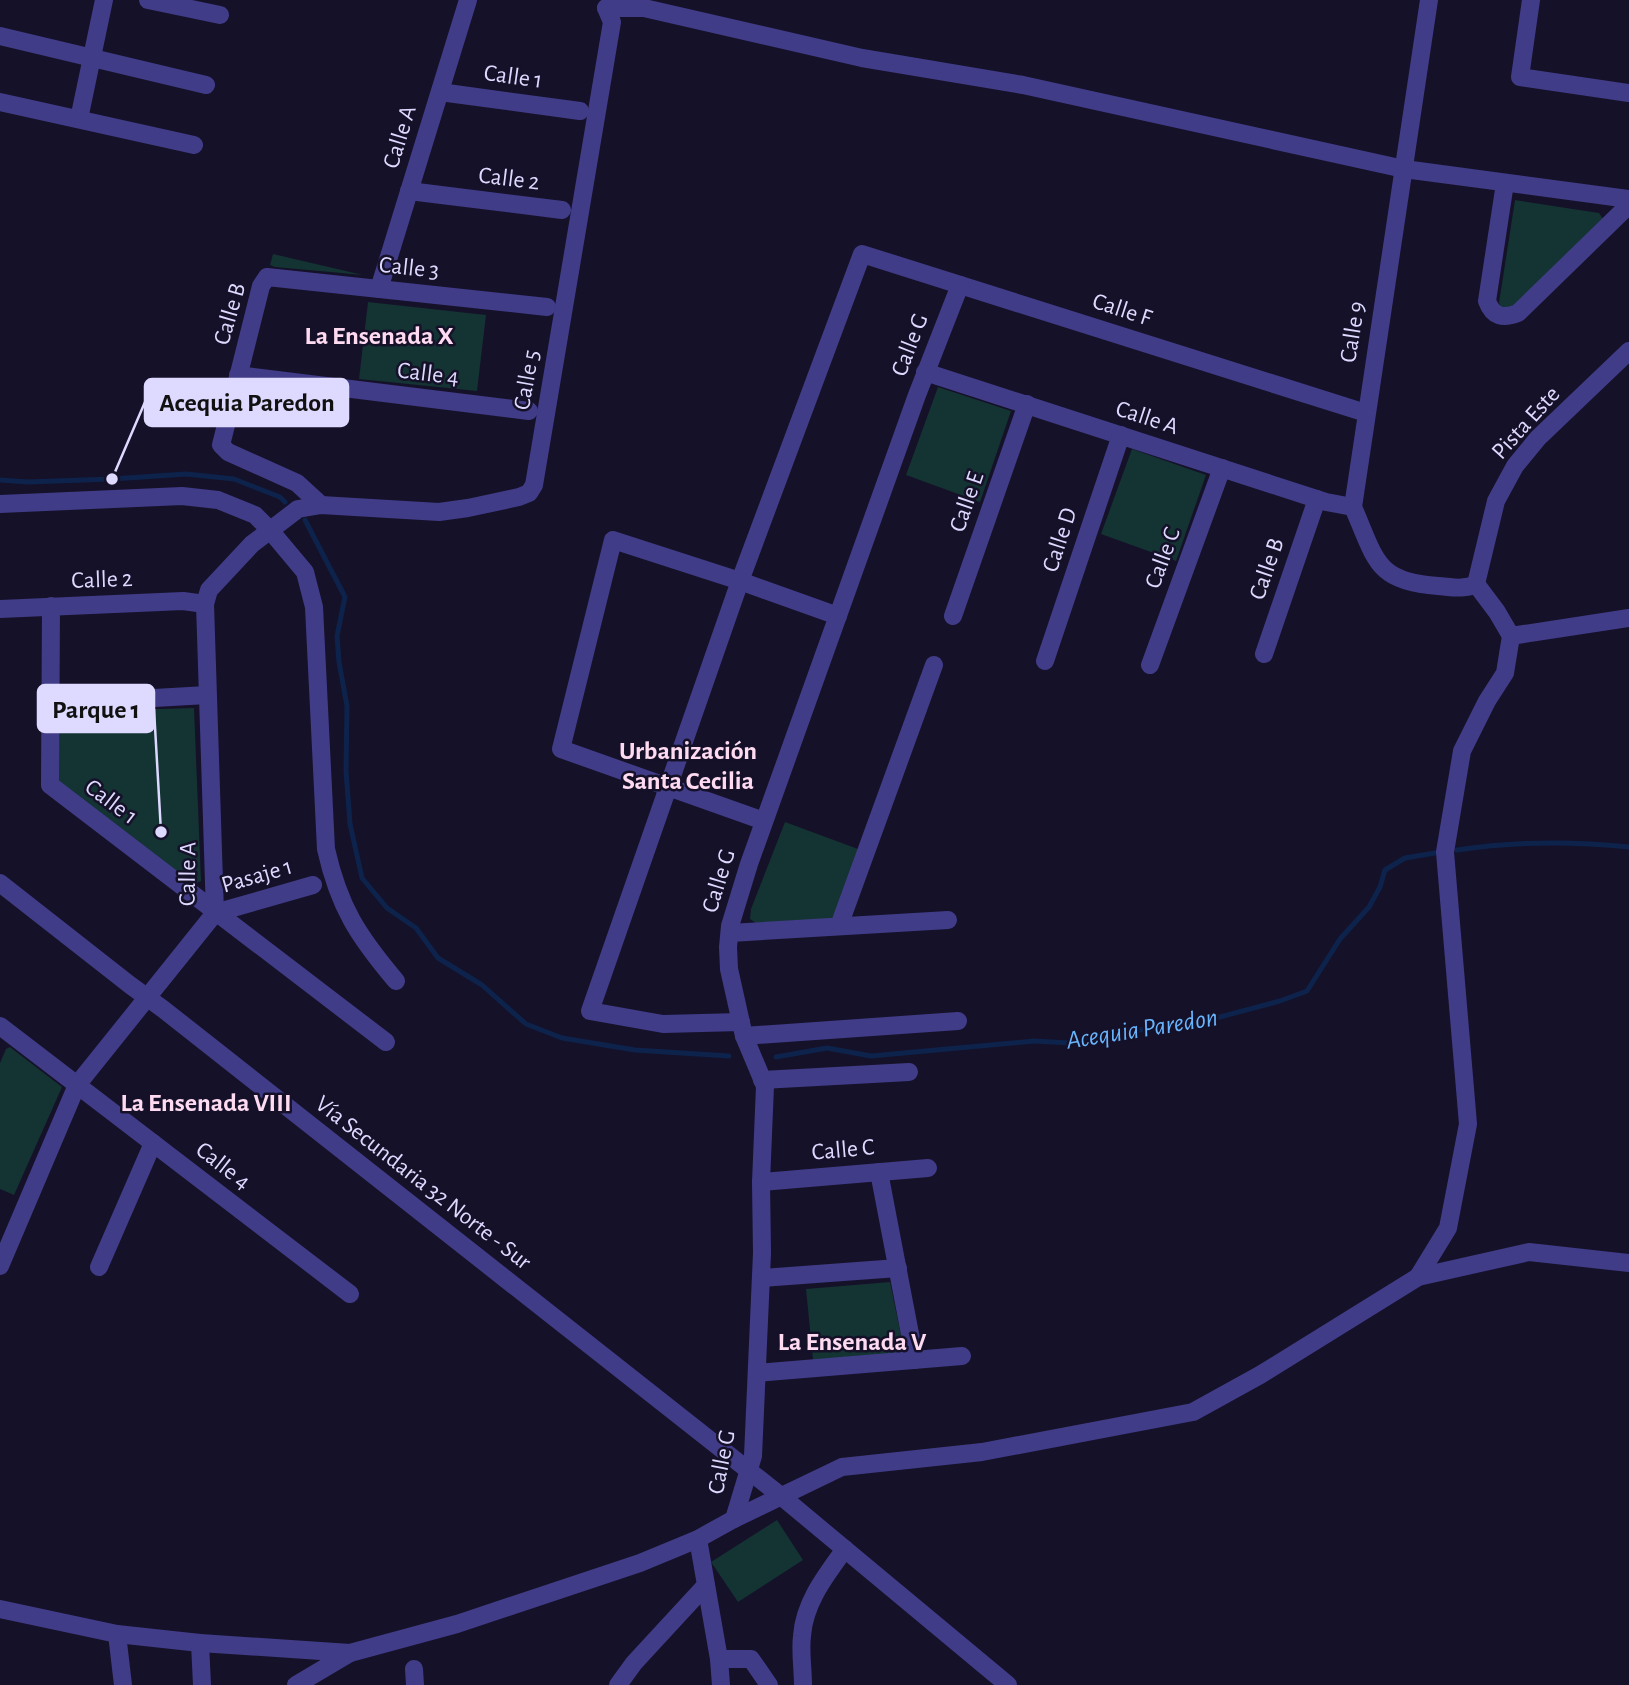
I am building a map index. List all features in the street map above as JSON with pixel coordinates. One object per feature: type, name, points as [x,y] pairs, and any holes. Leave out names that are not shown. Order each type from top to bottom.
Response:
[{"type":"street","points":[[79,119],[104,0]]},
{"type":"street","points":[[148,0],[220,15]]},
{"type":"street","name":"Calle A","points":[[379,289],[468,0]]},
{"type":"street","name":"Calle 9","points":[[1353,507],[1429,0]]},
{"type":"street","points":[[1531,0],[1520,78],[1629,93]]},
{"type":"street","points":[[600,4],[644,8],[862,58],[1023,85],[1404,169],[1629,200]]},
{"type":"street","name":"Calle 5","points":[[269,529],[298,509],[321,505],[439,512],[468,509],[529,493],[534,485],[612,22],[600,4]]},
{"type":"street","points":[[0,36],[206,85]]},
{"type":"street","name":"Calle 1","points":[[440,92],[580,111]]},
{"type":"street","points":[[0,102],[194,145]]},
{"type":"street","points":[[1504,183],[1487,301],[1490,310],[1497,316],[1509,317],[1518,313],[1629,205]]},
{"type":"street","name":"Calle 2","points":[[409,191],[562,210]]},
{"type":"street","name":"Calle F","points":[[740,581],[862,254],[1366,413]]},
{"type":"street","name":"Calle B","points":[[267,277],[261,286],[221,445],[228,452],[298,483],[321,505]]},
{"type":"street","name":"Calle 3","points":[[267,277],[547,307]]},
{"type":"street","name":"Calle G","points":[[734,1519],[752,1456],[761,1278],[765,1086],[743,1029],[729,969],[730,933],[737,900],[764,821],[925,372],[960,285]]},
{"type":"street","name":"Pista Este","points":[[1476,584],[1496,501],[1515,466],[1538,438],[1629,351]]},
{"type":"street","name":"Calle A","points":[[925,372],[1317,499],[1353,507]]},
{"type":"street","name":"Calle 4","points":[[238,375],[529,411]]},
{"type":"street","name":"Calle E","points":[[953,616],[1027,404]]},
{"type":"street","name":"Calle D","points":[[1045,661],[1121,435]]},
{"type":"street","name":"Calle C","points":[[1150,665],[1222,468]]},
{"type":"street","points":[[0,504],[182,496],[225,503],[255,515],[305,572],[314,607],[326,849],[332,878],[364,944],[396,981]]},
{"type":"street","name":"Calle B","points":[[1264,654],[1317,499]]},
{"type":"street","points":[[1353,507],[1381,567],[1391,576],[1406,583],[1430,586],[1468,589],[1476,584],[1511,636],[1505,673],[1487,701],[1462,751],[1445,852],[1468,1124],[1448,1228],[1418,1277]]},
{"type":"street","points":[[205,604],[209,590],[251,544],[269,529]]},
{"type":"street","points":[[764,821],[561,749],[613,540],[740,581],[838,617]]},
{"type":"street","points":[[740,581],[590,1011],[663,1024],[743,1029],[958,1021]]},
{"type":"street","name":"Calle 2","points":[[0,609],[183,601],[205,604]]},
{"type":"street","name":"Calle A","points":[[0,1266],[77,1085],[215,914],[205,604]]},
{"type":"street","name":"Calle 1","points":[[51,606],[50,785],[215,914],[386,1042]]},
{"type":"street","points":[[1511,636],[1629,618]]},
{"type":"street","points":[[839,926],[934,665]]},
{"type":"street","points":[[49,704],[207,695]]},
{"type":"street","name":"Vía Secundaria 32 Norte - Sur","points":[[0,883],[781,1496],[1003,1683]]},
{"type":"street","name":"Pasaje 1","points":[[215,914],[313,885]]},
{"type":"street","points":[[730,933],[948,920]]},
{"type":"street","name":"Calle 4","points":[[1,1028],[350,1294]]},
{"type":"street","points":[[762,1080],[909,1072]]},
{"type":"street","points":[[99,1267],[153,1143]]},
{"type":"street","name":"Calle C","points":[[761,1182],[928,1168]]},
{"type":"street","points":[[880,1172],[915,1360]]},
{"type":"street","points":[[296,1685],[350,1653],[483,1615],[640,1563],[698,1539],[842,1467],[982,1452],[1193,1412],[1260,1375],[1418,1277],[1529,1252],[1629,1263]]},
{"type":"street","points":[[761,1278],[898,1268]]},
{"type":"street","points":[[757,1373],[962,1356]]},
{"type":"street","points":[[698,1539],[721,1685]]},
{"type":"street","points":[[803,1685],[802,1635],[809,1608],[818,1586],[845,1549]]},
{"type":"street","points":[[618,1685],[634,1663],[706,1585]]},
{"type":"street","points":[[0,1609],[117,1634],[200,1643],[350,1653]]},
{"type":"street","points":[[117,1634],[123,1685]]},
{"type":"street","points":[[200,1643],[202,1685]]},
{"type":"street","points":[[719,1659],[751,1659],[769,1685]]},
{"type":"green space","points":[[1515,200],[1599,213],[1605,222],[1514,312],[1502,309],[1499,303]]},
{"type":"green space","points":[[273,254],[363,275],[275,267],[270,265]]},
{"type":"green space","points":[[368,302],[486,315],[477,391],[359,379]]},
{"type":"green space","points":[[938,387],[1011,411],[980,502],[906,475]]},
{"type":"green space","points":[[1132,449],[1206,475],[1176,561],[1101,534]]},
{"type":"green space","points":[[194,708],[201,881],[192,885],[58,782],[59,712]]},
{"type":"green space","points":[[785,822],[858,849],[837,918],[757,924],[750,919],[751,909]]},
{"type":"green space","points":[[10,1047],[62,1087],[14,1195],[0,1189],[0,1063],[6,1049]]},
{"type":"green space","points":[[890,1282],[903,1345],[899,1354],[813,1360],[806,1289]]},
{"type":"green space","points":[[777,1520],[803,1560],[738,1602],[711,1562]]},
{"type":"waterway","name":"Acequia Paredon","points":[[0,480],[28,482],[186,474],[234,479],[280,497],[285,502]]},
{"type":"waterway","name":"Acequia Paredon","points":[[305,520],[345,597],[337,636],[347,706],[346,771],[350,824],[362,878],[387,908],[416,928],[438,958],[482,985],[526,1024],[562,1038],[635,1050],[729,1056]]},
{"type":"waterway","name":"Acequia Paredon","points":[[1457,850],[1543,843],[1629,847]]},
{"type":"waterway","name":"Acequia Paredon","points":[[776,1057],[827,1048],[871,1056],[1034,1041],[1069,1043],[1093,1036],[1201,1022],[1280,1001],[1307,991],[1340,939],[1369,907],[1380,887],[1385,870],[1405,858],[1435,853]]},
{"type":"place","name":"Acequia Paredon","points":[[112,479]]},
{"type":"place","name":"Parque 1","points":[[161,832]]},
{"type":"district","name":"La Ensenada X","points":[[379,336]]},
{"type":"district","name":"Urbanización Santa Cecilia","points":[[688,766]]},
{"type":"district","name":"La Ensenada VIII","points":[[206,1103]]},
{"type":"district","name":"La Ensenada V","points":[[852,1342]]}]
